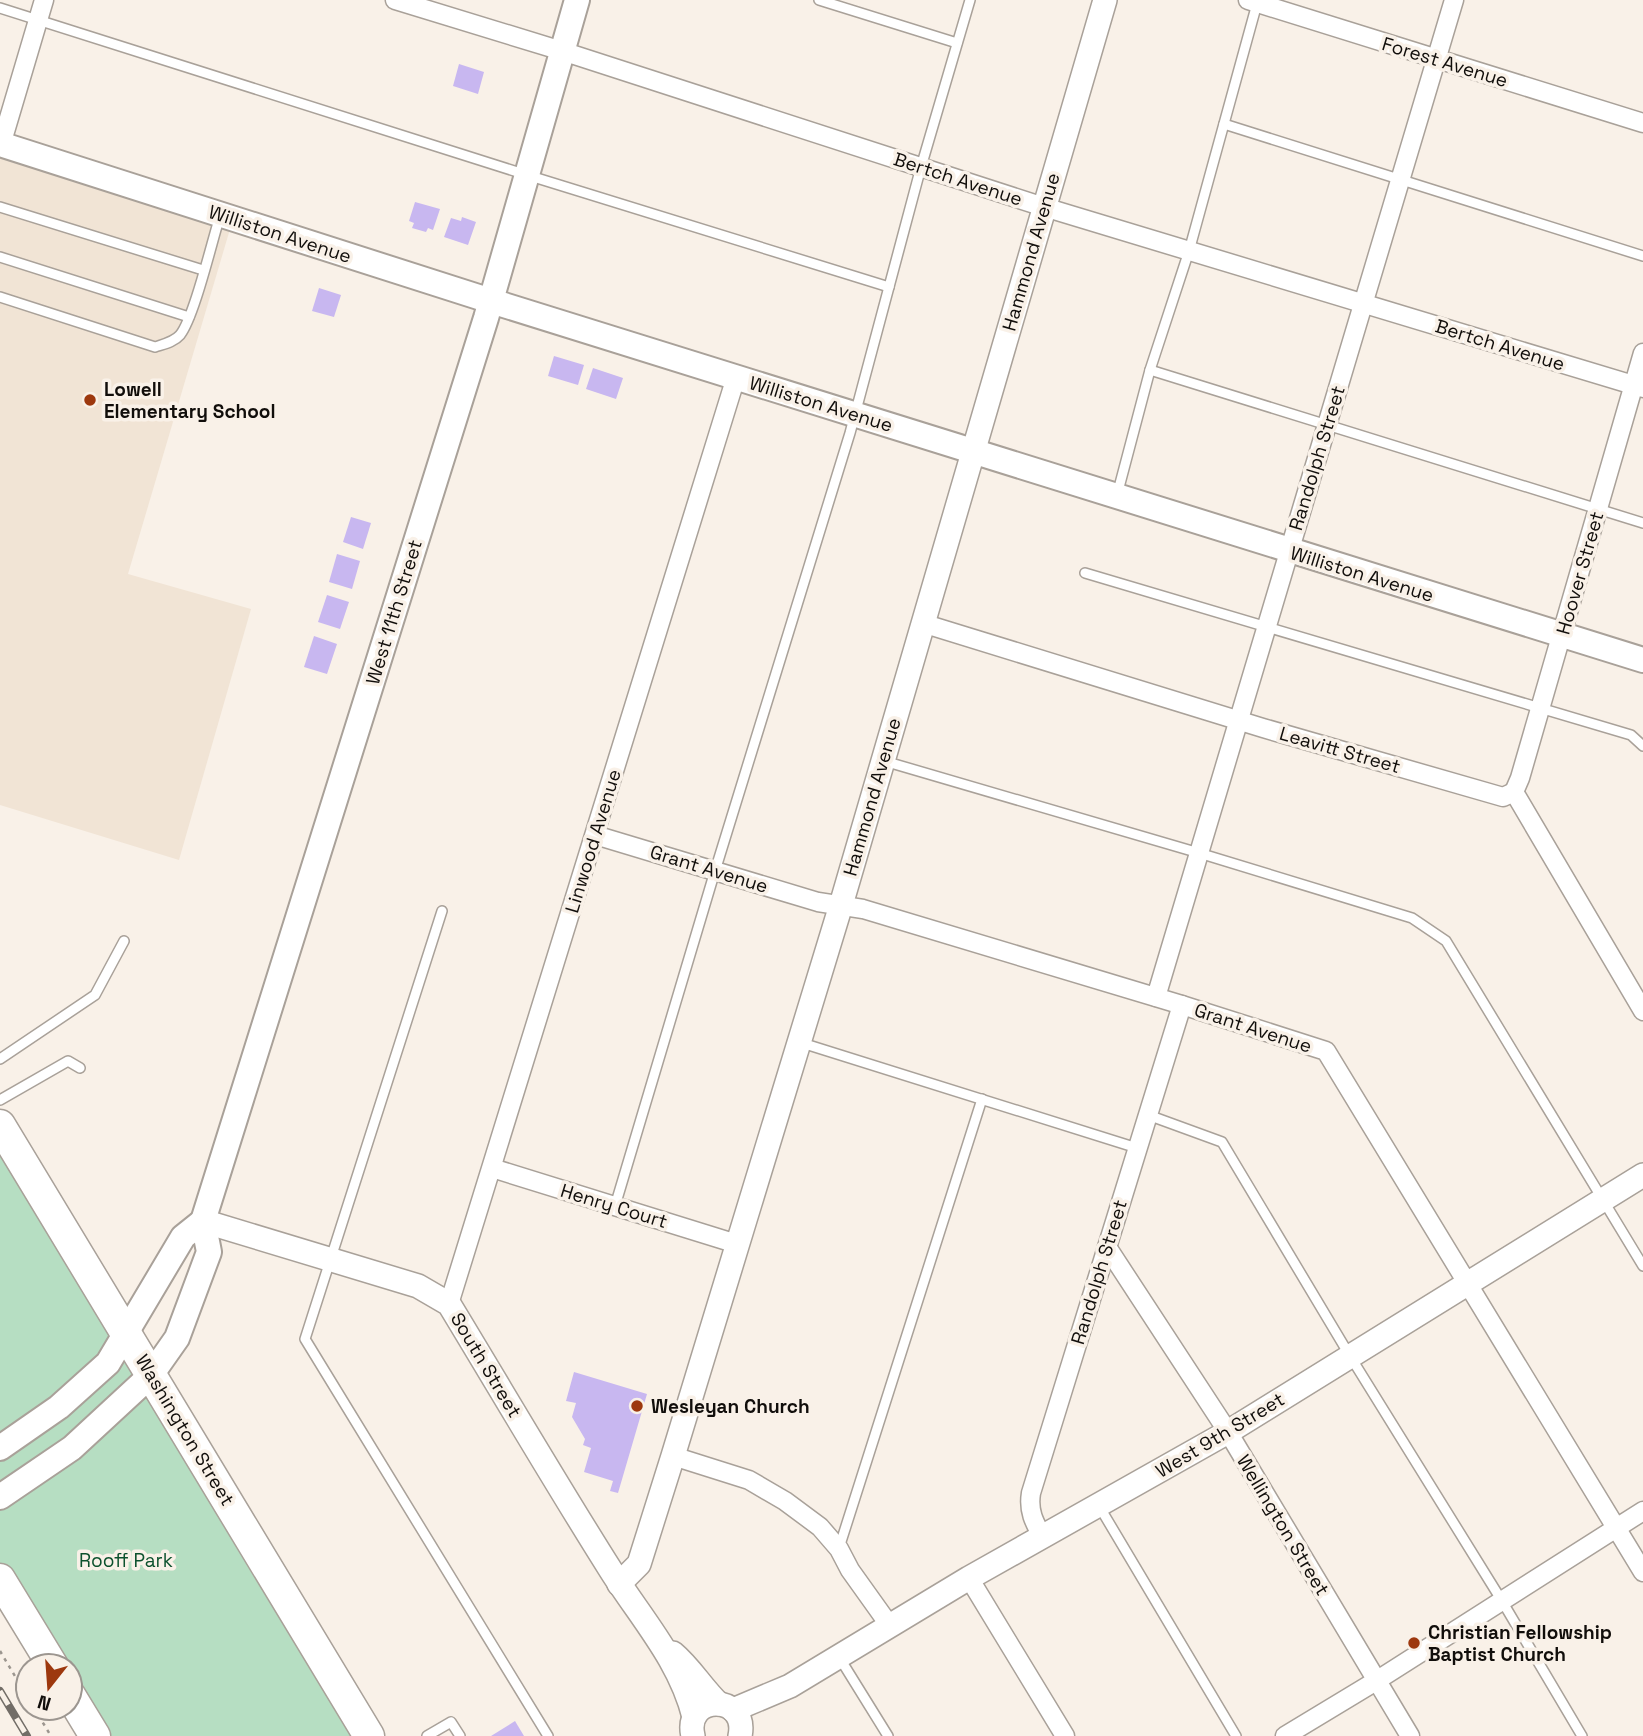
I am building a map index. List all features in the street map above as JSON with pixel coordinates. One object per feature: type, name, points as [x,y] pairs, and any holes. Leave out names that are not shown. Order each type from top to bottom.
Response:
[{"type":"highway","name":"Washington Street","points":[[0,1125],[369,1736]]},
{"type":"highway","points":[[0,1580],[9,1604],[42,1652]]},
{"type":"highway","points":[[84,1718],[95,1736]]},
{"type":"main road","name":"West 11th Street","points":[[0,1497],[72,1448],[151,1375],[177,1338],[209,1252],[204,1221],[491,301],[577,0]]},
{"type":"main road","name":"Williston Avenue","points":[[1,146],[1643,660]]},
{"type":"main road","points":[[0,1448],[59,1407],[108,1363],[183,1237],[204,1221]]},
{"type":"street","points":[[1,146],[44,0]]},
{"type":"street","name":"Bertch Avenue","points":[[395,0],[562,51],[1044,207],[1638,386]]},
{"type":"street","name":"Hammond Avenue","points":[[620,1584],[639,1564],[673,1457],[841,905],[1105,0]]},
{"type":"street","name":"Randolph Street","points":[[1156,997],[1454,0]]},
{"type":"street","name":"Forest Avenue","points":[[1254,1],[1643,123]]},
{"type":"street","name":"Hoover Street","points":[[1514,792],[1638,386],[1643,354]]},
{"type":"street","name":"Linwood Avenue","points":[[449,1304],[736,377]]},
{"type":"street","name":"Leavitt Street","points":[[922,623],[1503,797],[1514,792]]},
{"type":"street","points":[[1514,792],[1643,1011]]},
{"type":"street","name":"Grant Avenue","points":[[595,835],[818,902],[863,909],[1326,1051],[1643,1572]]},
{"type":"street","name":"Randolph Street","points":[[1043,1538],[1032,1519],[1029,1506],[1031,1493],[1182,1005]]},
{"type":"street","name":"Henry Court","points":[[492,1168],[737,1244]]},
{"type":"street","name":"West 9th Street","points":[[693,1726],[705,1706],[726,1707],[790,1686],[969,1578],[1228,1432],[1643,1175]]},
{"type":"street","name":"South Street","points":[[204,1221],[418,1286],[449,1304],[620,1584],[663,1644],[690,1701],[693,1726]]},
{"type":"street","name":"Wellington Street","points":[[1107,1247],[1228,1432],[1410,1736]]},
{"type":"street","points":[[673,1457],[749,1480],[785,1501],[820,1527],[839,1549],[850,1570],[890,1626]]},
{"type":"street","points":[[1285,1736],[1643,1511]]},
{"type":"street","points":[[969,1578],[1065,1736]]},
{"type":"street","name":"South Street","points":[[663,1644],[738,1717],[740,1734]]},
{"type":"street","name":"West 9th Street","points":[[740,1734],[790,1686]]},
{"type":"lane","points":[[819,0],[957,43]]},
{"type":"lane","points":[[615,1206],[855,414],[920,167],[970,0]]},
{"type":"lane","points":[[1117,496],[1150,370],[1189,251],[1254,1]]},
{"type":"lane","points":[[0,8],[889,287]]},
{"type":"lane","points":[[1224,124],[1643,256]]},
{"type":"lane","points":[[0,207],[203,270]]},
{"type":"lane","points":[[0,298],[155,346],[171,342],[180,335],[189,317],[220,215]]},
{"type":"lane","points":[[0,257],[189,317]]},
{"type":"lane","points":[[1150,370],[1643,523]]},
{"type":"lane","points":[[1085,573],[1631,735],[1643,746]]},
{"type":"lane","points":[[882,761],[1412,918],[1446,941],[1643,1266]]},
{"type":"lane","points":[[442,911],[305,1339],[548,1736]]},
{"type":"lane","points":[[0,1059],[95,995],[124,941]]},
{"type":"lane","points":[[799,1042],[1137,1149]]},
{"type":"lane","points":[[0,1100],[68,1061],[80,1068]]},
{"type":"lane","points":[[839,1549],[982,1099]]},
{"type":"lane","points":[[1148,1115],[1222,1142],[1582,1736]]},
{"type":"lane","points":[[1099,1506],[1236,1736]]},
{"type":"lane","points":[[839,1657],[888,1736]]},
{"type":"lane","points":[[428,1736],[451,1722],[460,1736]]},
{"type":"path","points":[[0,1651],[14,1674]]},
{"type":"shaded area","name":"Lowell Elementary School","points":[[0,145],[233,219],[128,574],[251,609],[179,860],[0,805]]},
{"type":"green space","name":"Rooff Park","points":[[0,1125],[369,1736],[95,1736],[84,1718],[84,1652],[44,1652],[0,1579]]},
{"type":"building","points":[[459,64],[484,72],[478,94],[453,86]]},
{"type":"building","points":[[415,202],[440,209],[433,230],[428,228],[426,232],[412,228],[414,223],[409,221]]},
{"type":"building","points":[[462,217],[476,222],[468,245],[444,237],[451,218],[461,221]]},
{"type":"building","points":[[319,288],[341,295],[334,317],[312,311]]},
{"type":"building","points":[[554,356],[584,365],[578,385],[548,376]]},
{"type":"building","points":[[593,368],[623,378],[616,399],[586,389]]},
{"type":"building","points":[[351,517],[371,523],[363,549],[343,542]]},
{"type":"building","points":[[337,554],[360,561],[352,589],[329,582]]},
{"type":"building","points":[[327,595],[349,602],[340,629],[318,622]]},
{"type":"building","points":[[314,636],[337,644],[327,674],[304,667]]},
{"type":"building","points":[[574,1372],[647,1394],[618,1493],[610,1491],[613,1481],[584,1472],[591,1448],[583,1445],[585,1439],[572,1417],[576,1403],[566,1401]]},
{"type":"building","points":[[515,1721],[524,1736],[491,1736]]},
{"type":"railway","points":[[0,1691],[27,1736]]},
{"type":"place","name":"Lowell Elementary School","points":[[90,400]]},
{"type":"place","name":"Wesleyan Church","points":[[637,1406]]},
{"type":"place","name":"Christian Fellowship Baptist Church","points":[[1414,1643]]}]
